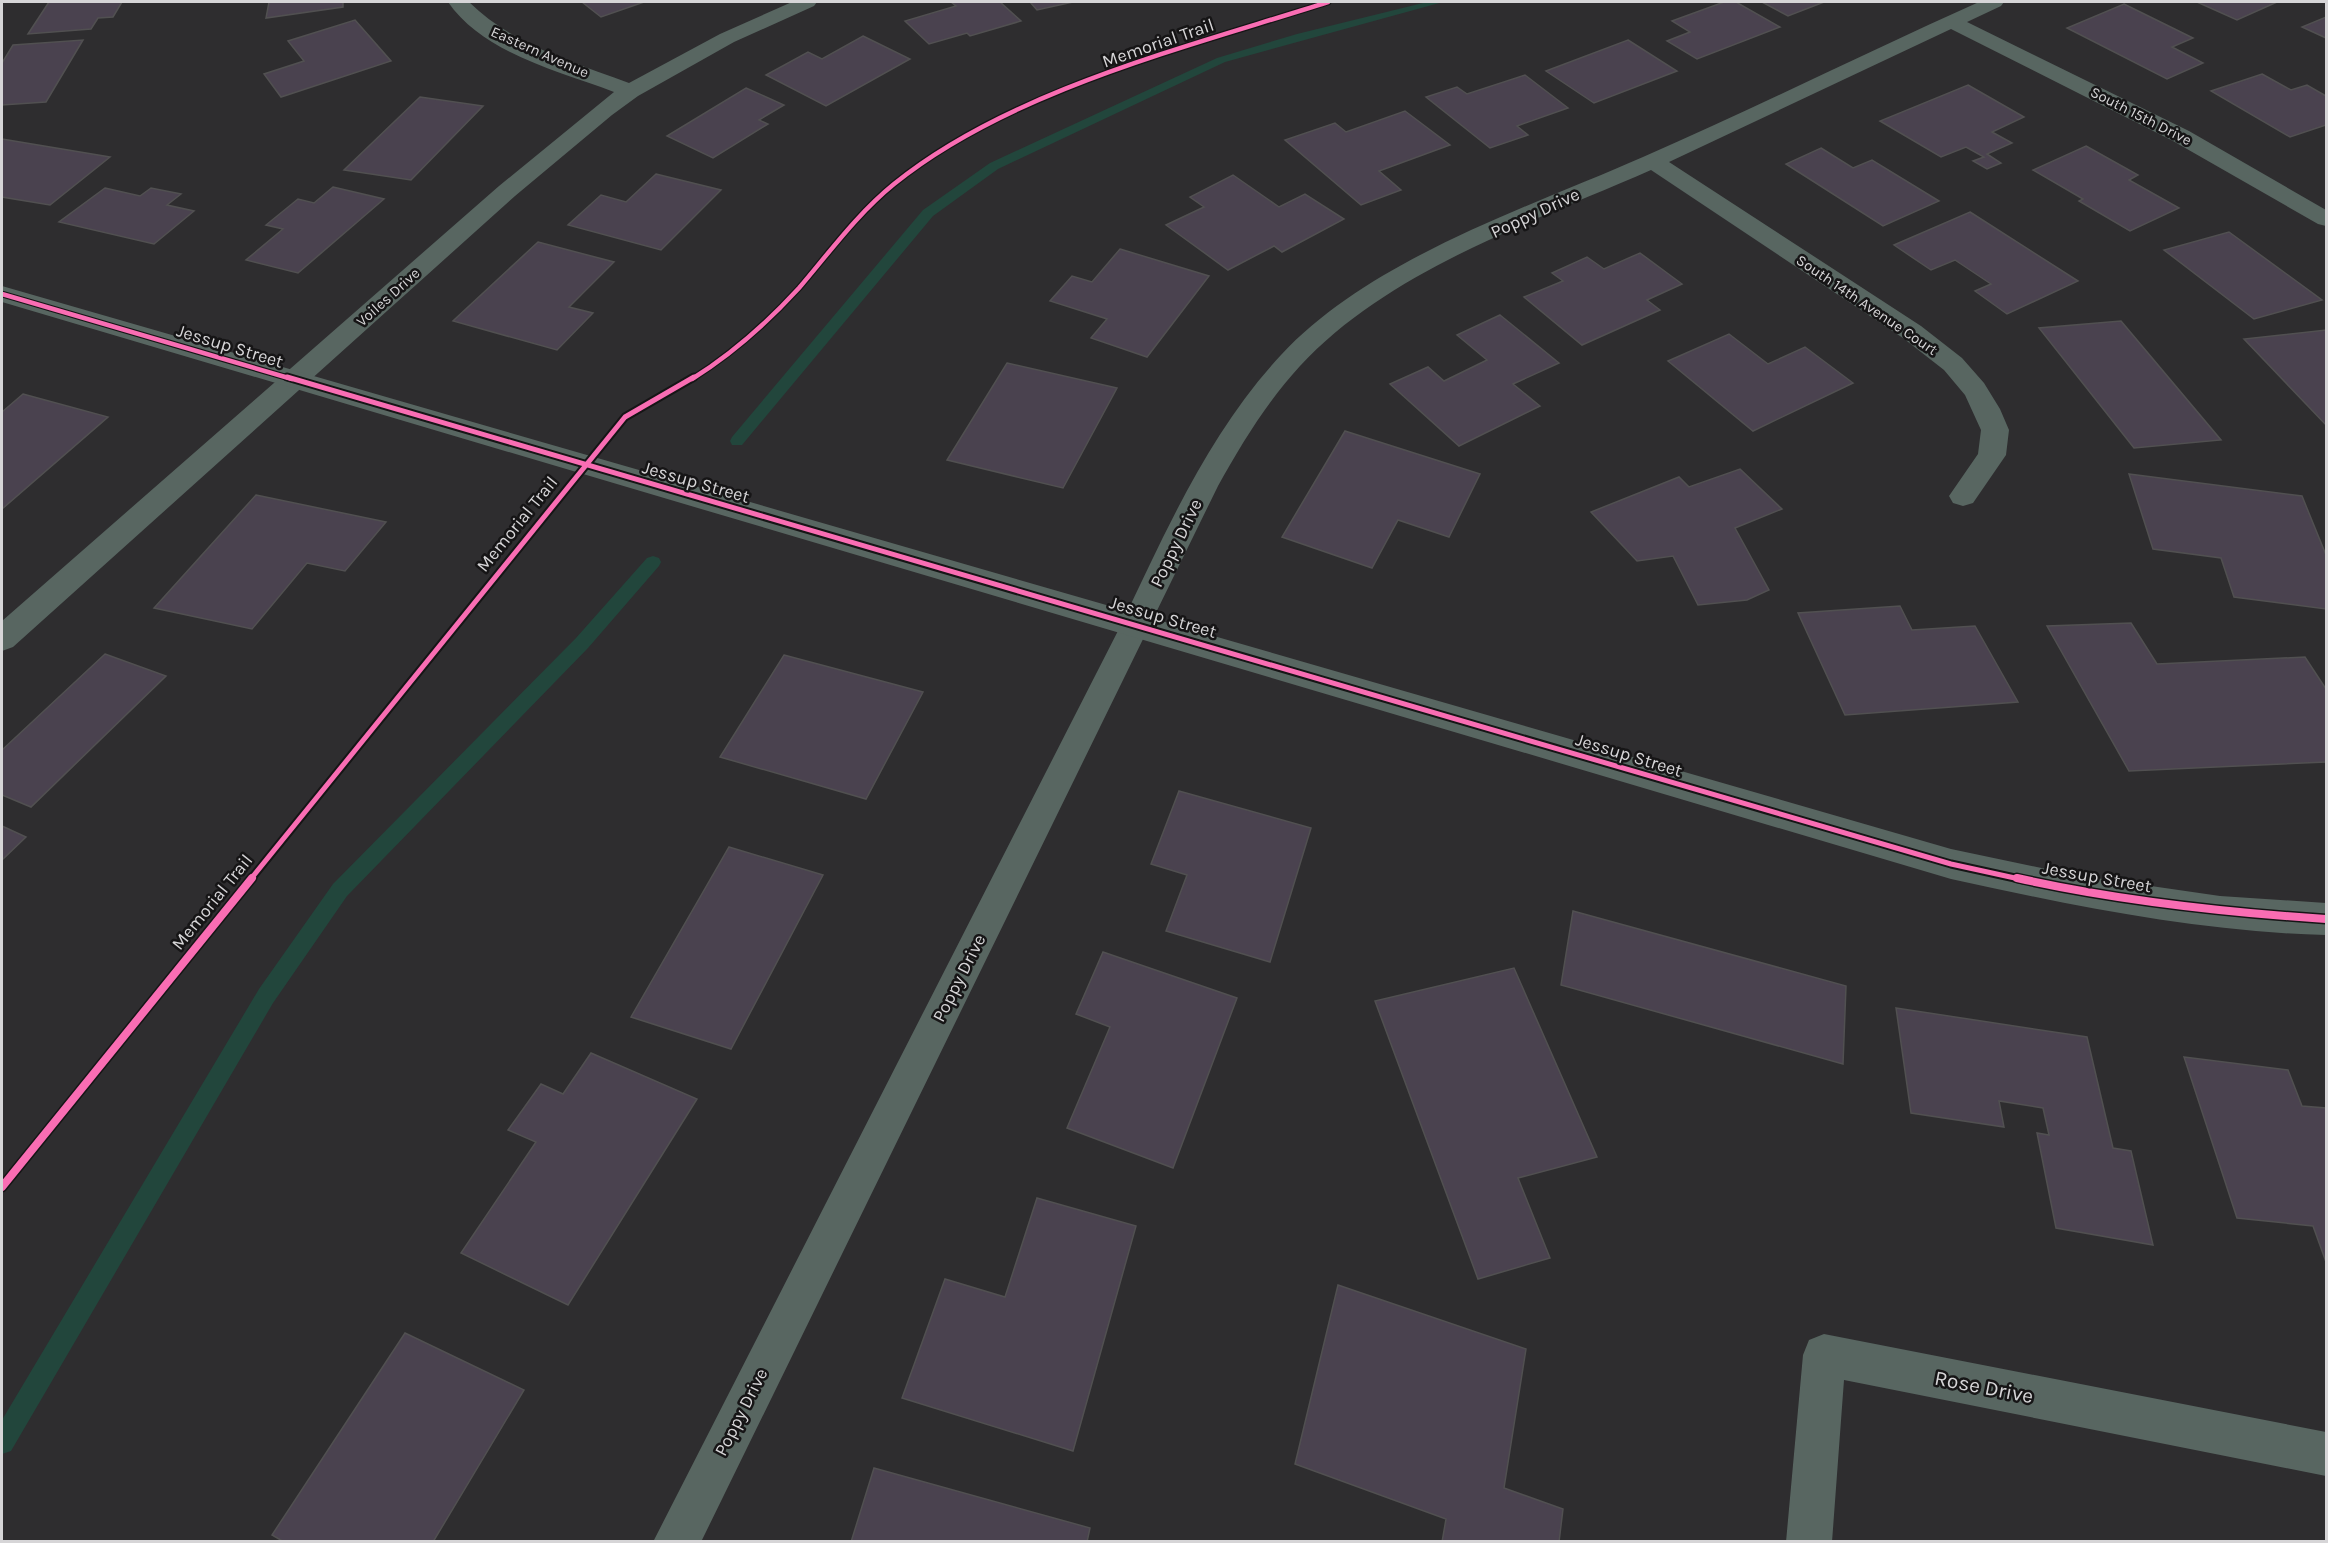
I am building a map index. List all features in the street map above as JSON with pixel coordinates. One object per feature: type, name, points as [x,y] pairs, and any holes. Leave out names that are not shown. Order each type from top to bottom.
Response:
[{"type":"street","name":"Eastern Avenue","points":[[458,2],[486,28],[511,42],[630,91]]},
{"type":"street","name":"Voiles Drive","points":[[2,639],[507,190],[630,91],[727,38],[807,2]]},
{"type":"street","name":"Poppy Drive","points":[[676,1542],[1136,625],[1189,514],[1234,434],[1264,392],[1294,357],[1377,291],[1467,244],[1994,2]]},
{"type":"street","name":"South 15th Drive","points":[[1950,21],[2181,136],[2326,219]]},
{"type":"street","name":"South 14th Avenue Court","points":[[1652,161],[1912,332],[1953,364],[1975,389],[1987,409],[1995,430],[1992,456],[1963,496]]},
{"type":"street","name":"Jessup Street","points":[[2,294],[1136,625],[1787,818],[1952,864],[2075,891],[2187,908],[2326,919]]},
{"type":"street","name":"Rose Drive","points":[[1809,1542],[1824,1355],[2326,1454]]},
{"type":"building","points":[[49,2],[122,2],[113,17],[98,18],[91,29],[28,34]]},
{"type":"building","points":[[269,2],[343,2],[343,7],[266,18]]},
{"type":"building","points":[[582,2],[644,2],[601,17]]},
{"type":"building","points":[[951,2],[1000,2],[1021,21],[970,36],[967,33],[929,44],[905,21],[956,6]]},
{"type":"building","points":[[1030,2],[1073,2],[1037,10]]},
{"type":"building","points":[[1724,2],[1736,2],[1780,27],[1697,59],[1667,41],[1690,32],[1672,21]]},
{"type":"building","points":[[1762,2],[1824,2],[1788,16]]},
{"type":"building","points":[[2197,2],[2277,2],[2237,20]]},
{"type":"building","points":[[2124,4],[2193,38],[2172,47],[2203,63],[2167,79],[2067,28]]},
{"type":"building","points":[[2326,17],[2326,38],[2302,27]]},
{"type":"building","points":[[355,20],[391,61],[281,97],[264,74],[304,61],[288,41]]},
{"type":"building","points":[[863,36],[910,59],[826,106],[766,75],[808,52],[822,59]]},
{"type":"building","points":[[83,40],[46,102],[2,105],[2,63],[13,45]]},
{"type":"building","points":[[1628,40],[1677,71],[1594,103],[1546,71]]},
{"type":"building","points":[[2262,74],[2291,90],[2307,85],[2326,96],[2326,125],[2290,137],[2211,91]]},
{"type":"building","points":[[1525,75],[1568,108],[1517,126],[1528,135],[1490,148],[1426,97],[1457,87],[1467,94]]},
{"type":"building","points":[[1968,85],[2024,117],[1992,132],[2012,143],[1987,154],[2001,163],[1987,169],[1973,161],[1984,157],[1966,147],[1941,157],[1880,121]]},
{"type":"building","points":[[746,88],[784,105],[759,120],[768,124],[713,158],[667,136]]},
{"type":"building","points":[[420,97],[483,106],[411,180],[344,170]]},
{"type":"building","points":[[1405,111],[1450,145],[1379,171],[1401,190],[1361,205],[1285,140],[1335,123],[1346,132]]},
{"type":"building","points":[[2,139],[110,157],[50,205],[2,197]]},
{"type":"building","points":[[2086,146],[2138,175],[2129,180],[2179,208],[2130,231],[2079,201],[2083,199],[2033,170]]},
{"type":"building","points":[[1821,148],[1853,168],[1872,160],[1939,201],[1883,226],[1786,164]]},
{"type":"building","points":[[656,174],[721,190],[661,250],[568,225],[601,195],[626,202]]},
{"type":"building","points":[[1233,175],[1279,207],[1305,194],[1344,219],[1282,252],[1274,246],[1228,270],[1166,225],[1204,207],[1190,197]]},
{"type":"building","points":[[333,187],[384,199],[298,273],[246,260],[283,229],[266,225],[298,199],[314,203]]},
{"type":"building","points":[[105,188],[140,196],[151,188],[181,194],[167,205],[194,211],[154,244],[59,222]]},
{"type":"building","points":[[1970,212],[2078,281],[2007,314],[1975,291],[1991,284],[1955,260],[1931,270],[1894,245]]},
{"type":"building","points":[[2229,232],[2322,300],[2254,319],[2164,250]]},
{"type":"building","points":[[538,242],[614,262],[569,307],[593,313],[557,350],[453,321]]},
{"type":"building","points":[[1120,249],[1209,276],[1147,357],[1091,338],[1107,319],[1050,301],[1072,276],[1092,282]]},
{"type":"building","points":[[1640,253],[1682,284],[1647,300],[1660,310],[1582,345],[1524,297],[1563,281],[1552,273],[1587,257],[1604,269]]},
{"type":"building","points":[[1500,315],[1559,363],[1513,384],[1540,406],[1459,446],[1390,384],[1428,367],[1444,381],[1487,360],[1457,335]]},
{"type":"building","points":[[2121,321],[2221,440],[2134,448],[2039,328]]},
{"type":"building","points":[[2326,330],[2326,425],[2244,339]]},
{"type":"building","points":[[1729,334],[1768,364],[1805,347],[1853,383],[1753,431],[1668,361]]},
{"type":"building","points":[[1007,363],[1117,388],[1063,488],[947,460]]},
{"type":"building","points":[[23,394],[108,417],[2,509],[2,412]]},
{"type":"building","points":[[1345,431],[1480,474],[1449,537],[1398,520],[1372,568],[1282,537]]},
{"type":"building","points":[[1740,469],[1782,509],[1735,528],[1769,590],[1747,600],[1698,605],[1673,556],[1637,561],[1591,512],[1679,477],[1689,487]]},
{"type":"building","points":[[2129,474],[2302,496],[2326,555],[2326,609],[2234,597],[2221,558],[2153,549]]},
{"type":"building","points":[[256,495],[386,522],[345,571],[307,563],[252,629],[154,608]]},
{"type":"building","points":[[1900,606],[1912,630],[1975,626],[2018,702],[1845,715],[1798,613]]},
{"type":"building","points":[[2131,623],[2157,664],[2305,657],[2326,689],[2326,762],[2129,771],[2047,626]]},
{"type":"building","points":[[105,654],[166,676],[31,807],[2,795],[2,750]]},
{"type":"building","points":[[784,655],[923,692],[866,799],[720,757]]},
{"type":"building","points":[[1179,791],[1311,828],[1270,962],[1166,931],[1187,875],[1151,864]]},
{"type":"building","points":[[2,826],[26,837],[2,860]]},
{"type":"building","points":[[729,847],[823,875],[731,1049],[631,1017]]},
{"type":"building","points":[[1573,911],[1846,986],[1843,1064],[1561,985]]},
{"type":"building","points":[[1103,952],[1237,998],[1173,1168],[1067,1128],[1110,1027],[1076,1014]]},
{"type":"building","points":[[1514,968],[1597,1157],[1518,1178],[1550,1258],[1478,1279],[1375,1001]]},
{"type":"building","points":[[1896,1008],[2087,1037],[2113,1148],[2131,1151],[2153,1245],[2056,1228],[2037,1133],[2049,1135],[2043,1108],[1999,1101],[2004,1127],[1911,1113]]},
{"type":"building","points":[[591,1053],[697,1099],[568,1305],[461,1253],[536,1142],[508,1130],[541,1084],[563,1094]]},
{"type":"building","points":[[2184,1057],[2288,1070],[2302,1106],[2326,1108],[2326,1262],[2313,1226],[2237,1218]]},
{"type":"building","points":[[1037,1198],[1136,1226],[1073,1451],[902,1398],[945,1279],[1005,1297]]},
{"type":"building","points":[[1338,1285],[1526,1349],[1504,1488],[1563,1509],[1559,1542],[1442,1542],[1446,1519],[1295,1464]]},
{"type":"building","points":[[405,1333],[524,1390],[433,1542],[284,1542],[272,1535]]},
{"type":"building","points":[[874,1468],[1090,1528],[1087,1542],[851,1542]]},
{"type":"waterway","points":[[737,441],[928,213],[994,166],[1133,99],[1221,60],[1301,36],[1438,2]]},
{"type":"waterway","points":[[2,1442],[266,996],[340,890],[582,643],[653,562]]},
{"type":"cycle path","name":"Memorial Trail","points":[[2,1187],[625,417],[696,376],[745,341],[781,308],[872,204],[915,168],[961,139],[1011,114],[1115,72],[1328,2]]},
{"type":"cycle path","points":[[2,294],[1951,864],[2075,891],[2220,912],[2326,919]]}]
